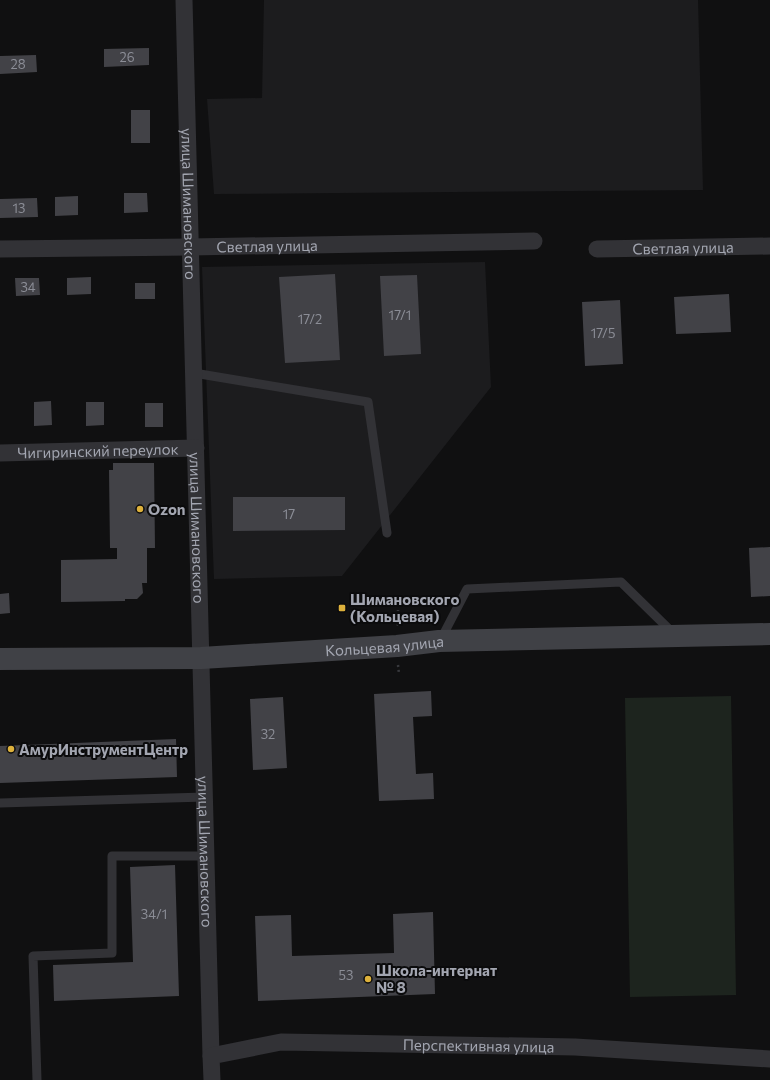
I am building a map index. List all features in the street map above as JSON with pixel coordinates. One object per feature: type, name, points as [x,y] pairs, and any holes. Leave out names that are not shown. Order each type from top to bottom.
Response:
[{"type":"street","name":"улица Шимановского","points":[[184,0],[211,1056]]},
{"type":"street","name":"Светлая улица","points":[[0,249],[534,241]]},
{"type":"street","name":"Светлая улица","points":[[597,249],[770,246]]},
{"type":"street","name":"Чигиринский переулок","points":[[0,453],[196,448]]},
{"type":"street","name":"Кольцевая улица","points":[[0,659],[201,658],[397,646],[439,641],[770,634]]},
{"type":"street","name":"Перспективная улица","points":[[211,1056],[281,1042],[576,1047],[770,1059]]},
{"type":"street","points":[[211,1056],[212,1080]]},
{"type":"lane","points":[[194,373],[368,402],[387,533]]},
{"type":"lane","points":[[439,641],[467,589],[621,582],[677,636]]},
{"type":"lane","points":[[0,803],[205,797]]},
{"type":"lane","points":[[37,1080],[32,956],[112,953],[112,856],[206,856]]},
{"type":"shaded area","points":[[264,0],[698,0],[703,190],[214,194],[207,99],[262,98]]},
{"type":"shaded area","points":[[485,262],[491,387],[342,576],[214,579],[202,267]]},
{"type":"shaded area","points":[[731,696],[736,995],[630,997],[625,698]]},
{"type":"building","points":[[149,48],[149,65],[104,67],[104,49]]},
{"type":"building","points":[[36,55],[37,72],[0,74],[0,56]]},
{"type":"building","points":[[131,110],[150,110],[150,143],[131,143]]},
{"type":"building","points":[[124,193],[147,193],[148,212],[124,213]]},
{"type":"building","points":[[78,196],[78,215],[55,216],[55,197]]},
{"type":"building","points":[[37,198],[38,217],[0,218],[0,199]]},
{"type":"building","points":[[335,274],[340,360],[285,363],[279,277]]},
{"type":"building","points":[[417,275],[421,354],[384,356],[380,276]]},
{"type":"building","points":[[91,277],[91,294],[67,295],[67,278]]},
{"type":"building","points":[[15,278],[39,278],[40,295],[16,296]]},
{"type":"building","points":[[135,283],[155,283],[155,299],[135,299]]},
{"type":"building","points":[[729,294],[731,332],[676,334],[674,297]]},
{"type":"building","points":[[620,300],[623,364],[585,366],[582,302]]},
{"type":"building","points":[[51,401],[52,425],[34,426],[34,402]]},
{"type":"building","points":[[86,402],[104,402],[104,425],[86,426]]},
{"type":"building","points":[[145,403],[163,403],[163,427],[145,427]]},
{"type":"building","points":[[113,463],[154,463],[155,548],[147,548],[147,583],[142,583],[143,593],[137,599],[125,599],[125,601],[61,602],[61,560],[117,559],[117,548],[110,548],[109,470],[113,470]]},
{"type":"building","points":[[233,497],[345,497],[345,530],[233,531]]},
{"type":"building","points":[[770,547],[770,596],[751,597],[749,548]]},
{"type":"building","points":[[9,593],[10,613],[0,614],[0,594]]},
{"type":"building","points":[[431,691],[432,716],[413,717],[416,774],[433,773],[434,799],[379,801],[374,694]]},
{"type":"building","points":[[283,697],[287,768],[253,770],[250,699]]},
{"type":"building","points":[[176,739],[177,777],[0,783],[0,746]]},
{"type":"building","points":[[175,865],[179,996],[54,1001],[53,965],[133,962],[130,867]]},
{"type":"building","points":[[433,912],[435,994],[258,1001],[255,916],[291,915],[292,956],[394,953],[393,914]]},
{"type":"place","name":"Ozon","points":[[140,509]]},
{"type":"place","name":"Шимановского (Кольцевая)","points":[[342,608]]},
{"type":"place","name":"АмурИнструментЦентр","points":[[11,749]]},
{"type":"place","name":"Школа-интернат № 8","points":[[368,979]]}]
